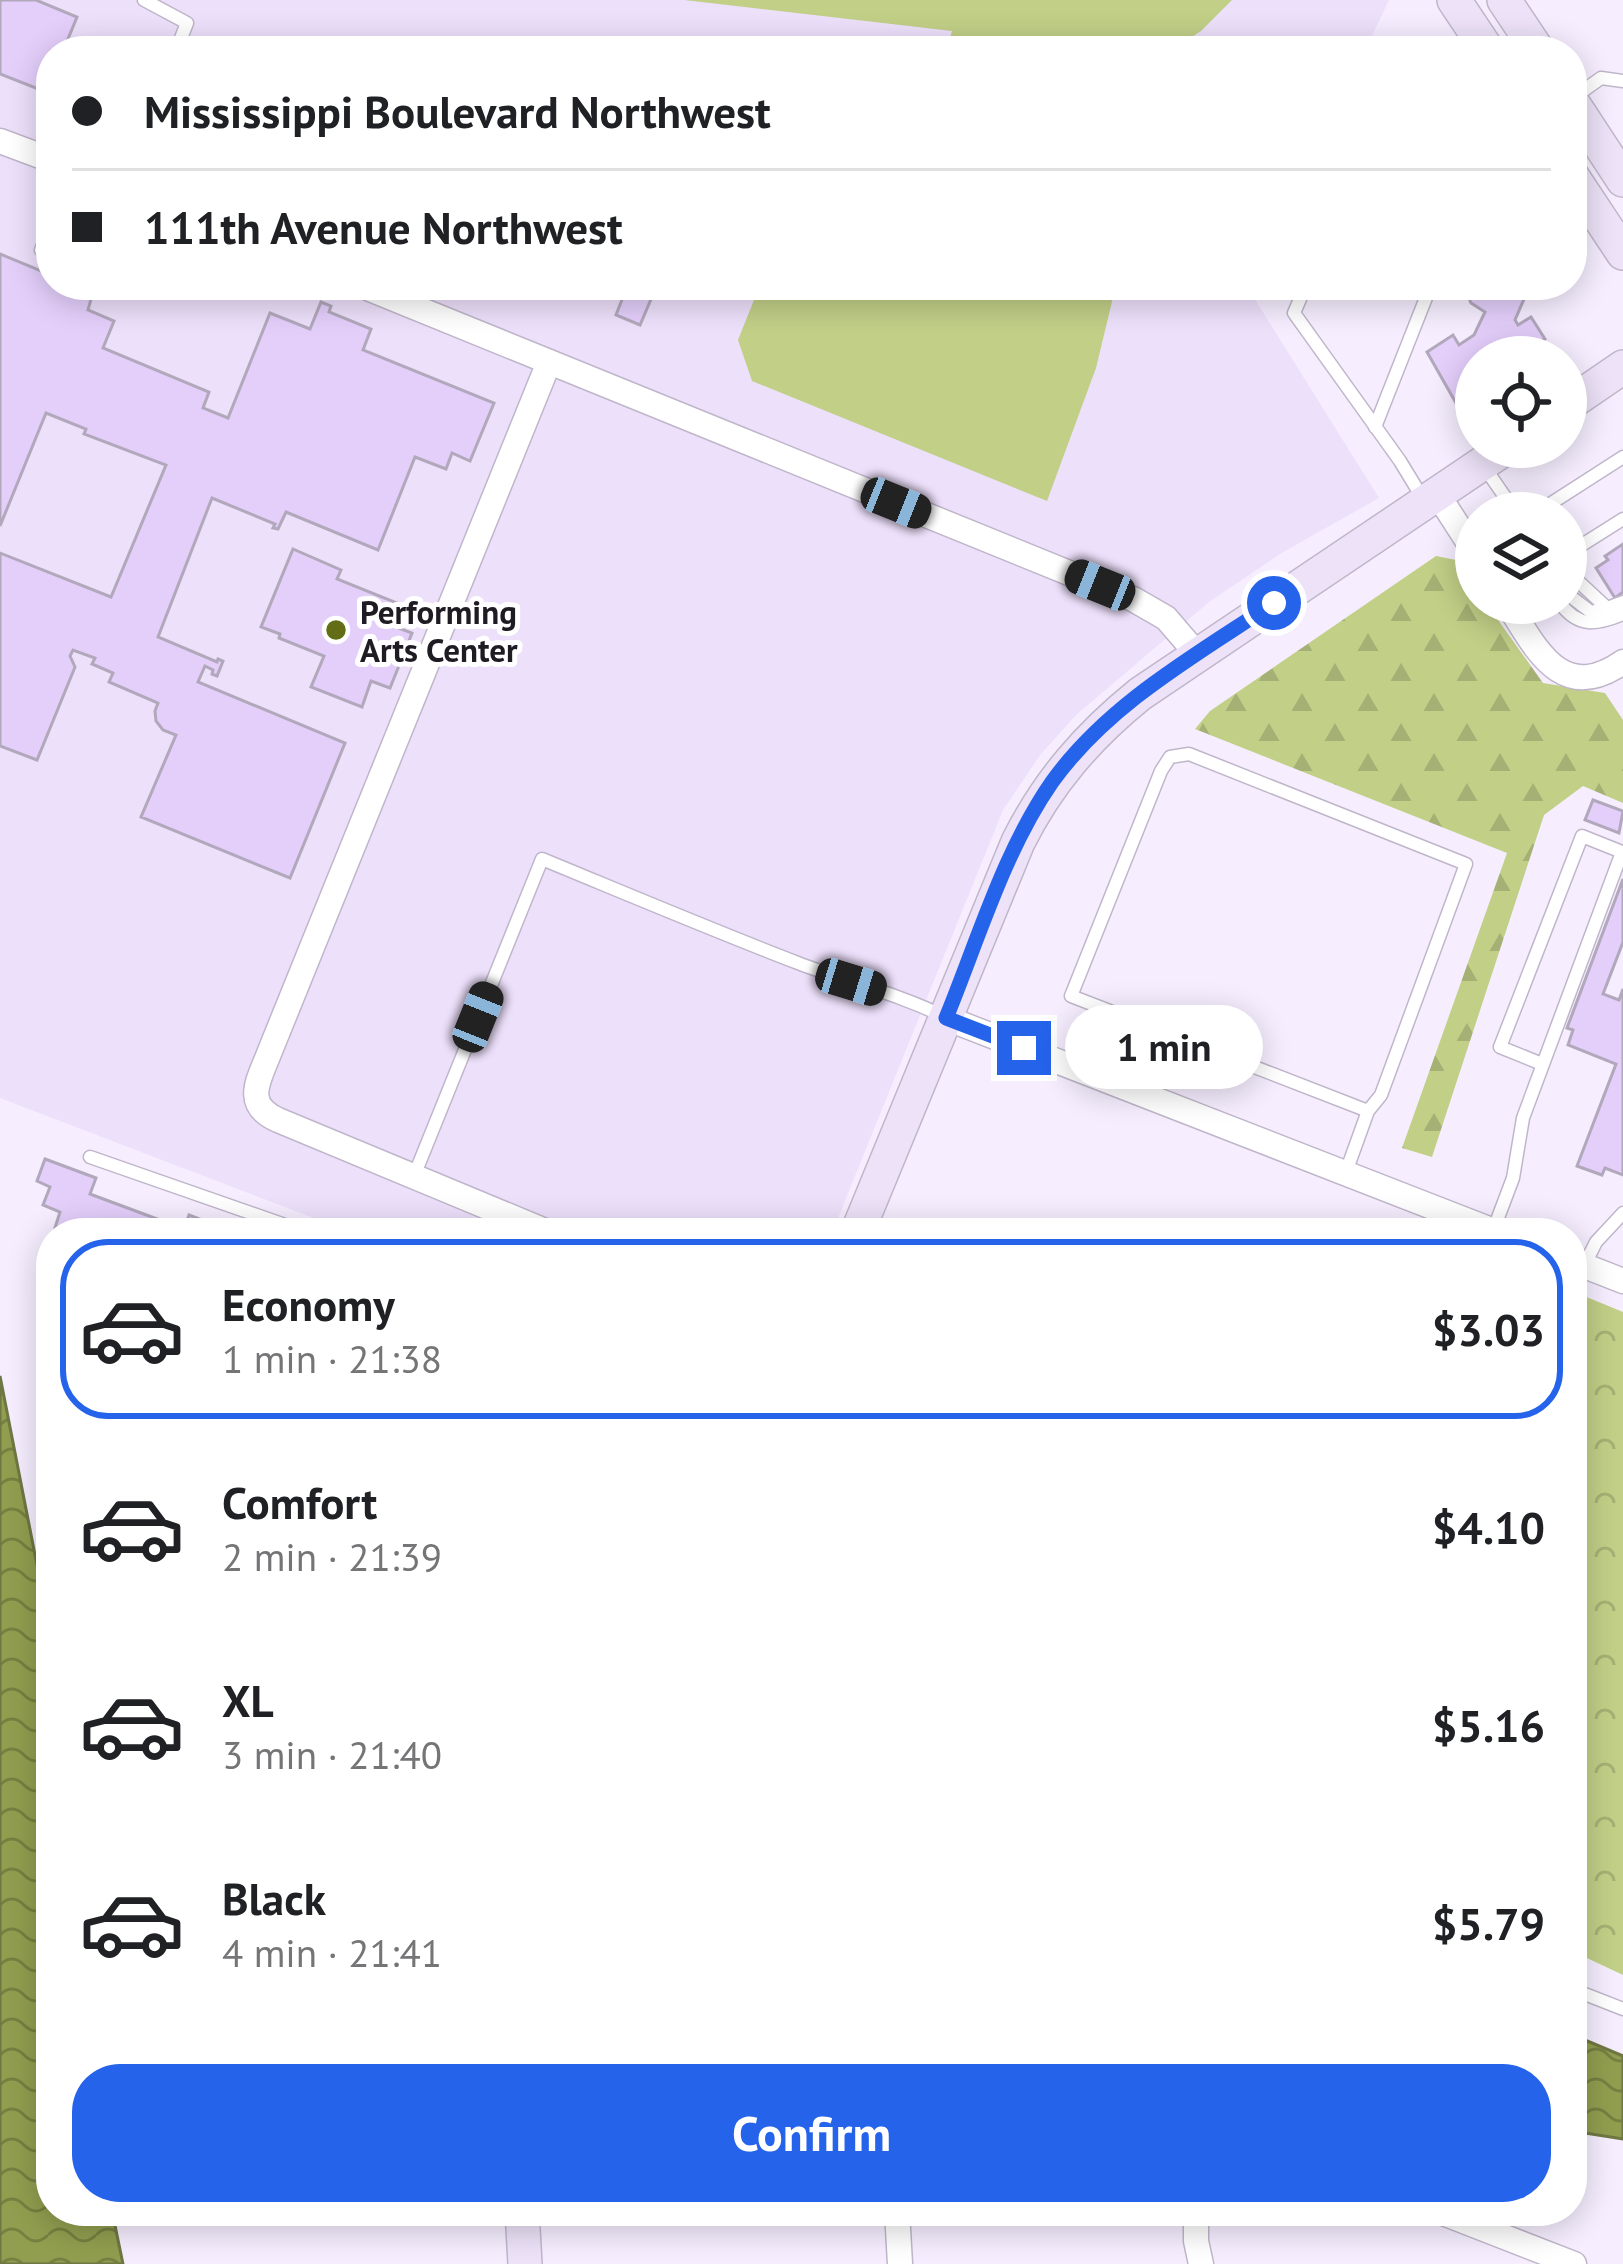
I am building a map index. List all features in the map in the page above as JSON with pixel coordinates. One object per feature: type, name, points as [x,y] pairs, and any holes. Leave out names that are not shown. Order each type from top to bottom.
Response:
[{"type":"street","points":[[1454,0],[1478,36]]},
{"type":"street","points":[[1504,0],[1528,36]]},
{"type":"street","points":[[1587,124],[1623,180]]},
{"type":"street","points":[[0,141],[36,154]]},
{"type":"street","points":[[1587,199],[1623,253]]},
{"type":"street","points":[[397,300],[1133,599],[1166,618],[1197,654]]},
{"type":"street","points":[[514,1218],[269,1116],[261,1110],[256,1088],[549,362]]},
{"type":"street","points":[[1587,392],[1623,367]]},
{"type":"street","points":[[863,1218],[1018,842],[1054,779],[1105,722],[1197,654],[1477,468]]},
{"type":"street","points":[[1432,499],[1455,528]]},
{"type":"street","points":[[1521,624],[1545,662],[1557,670],[1589,676],[1604,674],[1623,662]]},
{"type":"street","points":[[946,1018],[1461,1218]]},
{"type":"street","points":[[1587,1267],[1623,1281]]},
{"type":"street","points":[[523,2226],[525,2264]]},
{"type":"street","points":[[897,2226],[901,2264]]},
{"type":"street","points":[[1196,2226],[1201,2264]]},
{"type":"street","points":[[1476,2226],[1574,2264]]},
{"type":"lane","points":[[143,0],[188,23],[182,36]]},
{"type":"lane","points":[[1587,89],[1601,78],[1623,81]]},
{"type":"lane","points":[[1300,300],[1294,313],[1432,499]]},
{"type":"lane","points":[[1375,427],[1425,300]]},
{"type":"lane","points":[[1569,492],[1623,457]]},
{"type":"lane","points":[[1587,542],[1623,519]]},
{"type":"lane","points":[[1587,589],[1607,608]]},
{"type":"lane","points":[[1587,609],[1591,612],[1623,602]]},
{"type":"lane","points":[[1587,623],[1623,614]]},
{"type":"lane","points":[[1346,1172],[1368,1111],[1381,1095],[1466,864],[1189,754],[1170,758],[1160,771],[1071,996],[1368,1111]]},
{"type":"lane","points":[[1500,1218],[1523,1118],[1622,852],[1582,836],[1500,1047],[1542,1064]]},
{"type":"lane","points":[[414,1176],[542,859],[946,1018]]},
{"type":"lane","points":[[1149,1096],[1172,1035]]},
{"type":"lane","points":[[90,1157],[250,1218]]},
{"type":"lane","points":[[1587,1252],[1623,1213]]},
{"type":"lane","points":[[1587,1995],[1623,2009]]},
{"type":"shaded area","points":[[0,0],[1389,0],[1372,36],[36,36],[36,300],[1255,300],[1379,498],[1280,554],[1209,602],[1076,715],[1040,755],[1003,810],[838,1218],[314,1218],[0,1098]]},
{"type":"green space","points":[[684,0],[1232,0],[1194,36],[950,36],[952,31]]},
{"type":"green space","points":[[754,300],[1112,300],[1096,368],[1047,501],[752,381],[738,340]]},
{"type":"green space","points":[[1436,556],[1455,560],[1455,624],[1501,624],[1543,683],[1605,693],[1623,720],[1623,803],[1583,786],[1544,815],[1432,1157],[1402,1148],[1507,853],[1195,729],[1210,711]]},
{"type":"green space","points":[[1587,1297],[1623,1312],[1623,1975],[1587,1958]]},
{"type":"water","points":[[0,1376],[36,1560],[36,2226],[115,2226],[123,2264],[0,2264]]},
{"type":"water","points":[[1587,2041],[1623,2056],[1623,2139],[1587,2133]]},
{"type":"building","points":[[0,0],[36,0],[77,17],[69,36],[36,36],[36,88],[0,74]]},
{"type":"building","points":[[0,254],[36,269],[36,300],[91,300],[88,310],[114,321],[103,348],[209,392],[203,408],[228,418],[270,313],[310,329],[321,302],[331,306],[329,312],[371,329],[363,350],[494,403],[470,461],[452,453],[446,469],[415,457],[378,550],[286,512],[278,529],[273,528],[275,524],[212,498],[158,637],[223,661],[217,676],[205,666],[198,682],[345,743],[290,878],[141,817],[176,735],[156,721],[158,703],[109,682],[113,673],[92,664],[95,658],[73,650],[70,656],[75,667],[37,760],[0,746],[0,553],[111,597],[166,465],[84,434],[86,429],[46,413],[0,526]]},
{"type":"building","points":[[622,300],[651,300],[640,325],[616,315]]},
{"type":"building","points":[[1470,300],[1524,300],[1515,320],[1518,325],[1531,317],[1543,336],[1472,336],[1485,312]]},
{"type":"building","points":[[1453,335],[1455,338],[1455,401],[1427,352]]},
{"type":"building","points":[[1623,544],[1623,592],[1615,598],[1596,568]]},
{"type":"building","name":"Performing Arts Center","points":[[293,549],[341,570],[337,579],[402,605],[393,626],[412,633],[390,688],[371,681],[362,707],[311,687],[324,656],[261,627]]},
{"type":"building","points":[[1593,800],[1623,811],[1619,833],[1585,820]]},
{"type":"building","points":[[1623,879],[1623,942],[1603,994],[1619,1000],[1623,989],[1623,1175],[1605,1168],[1602,1175],[1577,1166],[1616,1064],[1568,1045],[1573,1030],[1567,1028]]},
{"type":"building","points":[[45,1159],[96,1178],[90,1194],[154,1218],[58,1218],[60,1212],[43,1205],[50,1187],[37,1181]]},
{"type":"place","name":"Performing Arts Center","points":[[336,630]]},
{"type":"route","points":[[1024,1048],[946,1018],[1030,818],[1054,779],[1105,722],[1274,603]]}]
